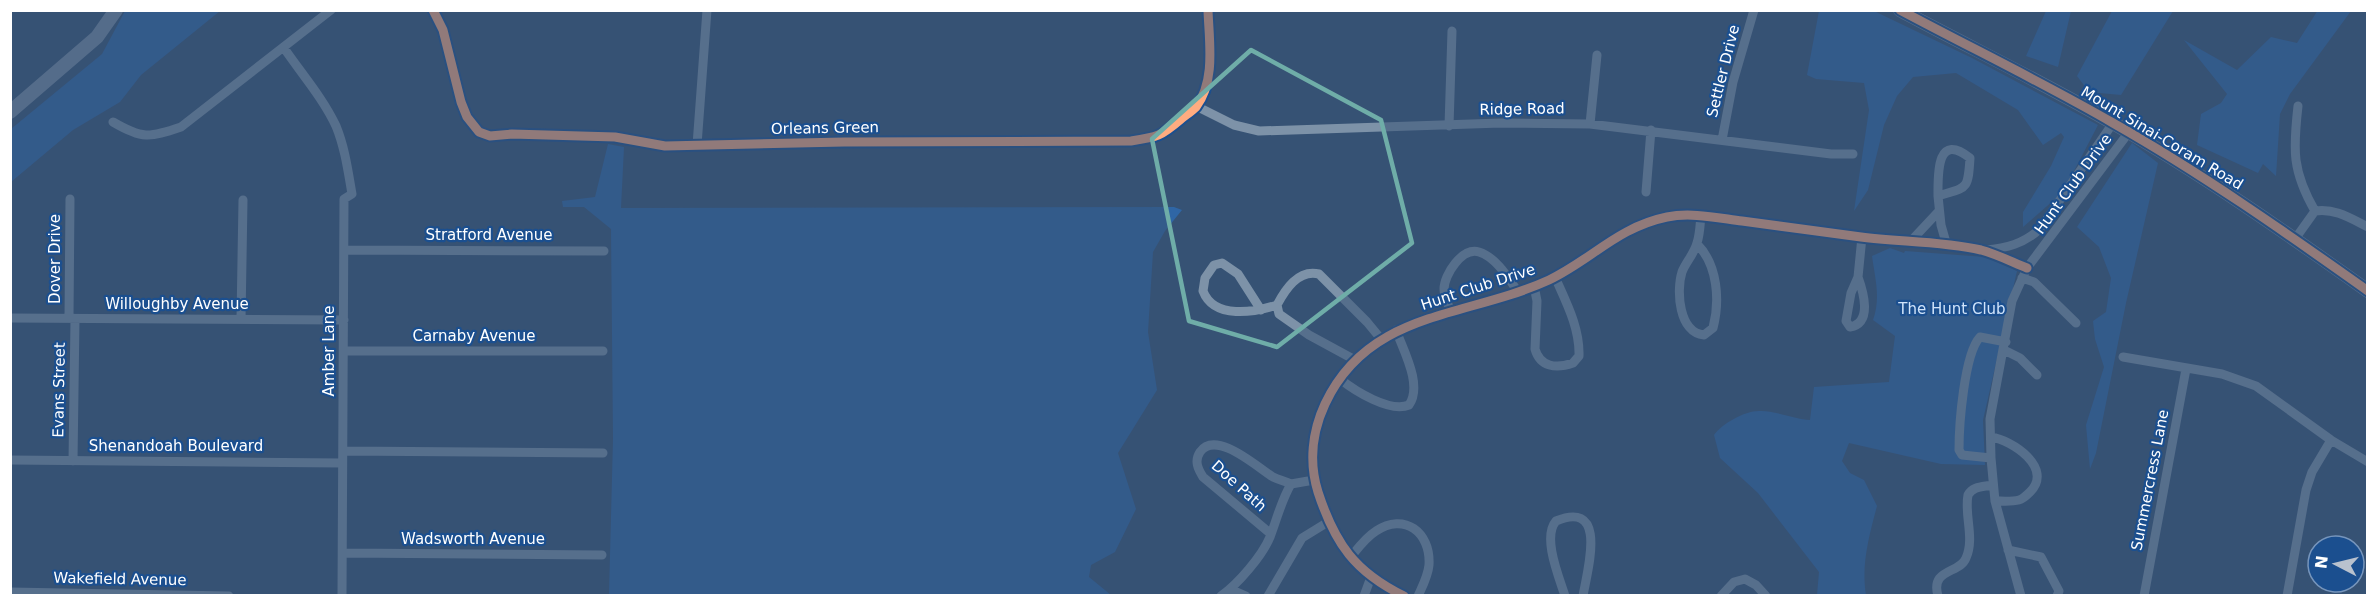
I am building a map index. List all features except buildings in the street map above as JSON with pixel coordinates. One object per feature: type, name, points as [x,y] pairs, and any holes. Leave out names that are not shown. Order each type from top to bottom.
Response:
[{"type":"main road","points":[[10,112],[97,37],[116,10]]},
{"type":"main road","name":"Mount Sinai-Coram Road","points":[[1900,10],[2129,132],[2295,239],[2367,291]]},
{"type":"street","points":[[113,122],[134,134],[163,133],[181,127],[331,10]]},
{"type":"street","name":"Orleans Green","points":[[433,10],[443,30],[461,102],[472,125],[479,132],[490,136],[512,134],[615,137],[665,146],[844,142],[1131,141],[1154,138],[1169,132],[1196,106],[1207,85],[1208,10]]},
{"type":"street","points":[[697,145],[707,11],[716,10]]},
{"type":"street","name":"Settler Drive","points":[[1722,140],[1733,82],[1754,10]]},
{"type":"street","points":[[1449,126],[1452,31]]},
{"type":"street","name":"Amber Lane","points":[[284,48],[324,105],[341,141],[352,194],[344,199],[342,462]]},
{"type":"street","points":[[1590,124],[1597,55]]},
{"type":"street","name":"Ridge Road","points":[[1196,106],[1234,125],[1259,131],[1590,124],[1831,154],[1852,154]]},
{"type":"street","points":[[2298,106],[2294,147],[2296,167],[2301,188],[2314,211]]},
{"type":"street","name":"Hunt Club Drive","points":[[1404,596],[1371,577],[1350,558],[1328,522],[1314,480],[1313,441],[1319,417],[1332,389],[1355,360],[1382,339],[1396,330],[1518,292],[1555,277],[1625,231],[1668,216],[1701,215],[1862,237],[1981,250],[2002,248],[2027,240],[2040,229],[2114,123]]},
{"type":"street","points":[[1646,192],[1651,130]]},
{"type":"street","name":"Hunt Club Drive","points":[[2021,596],[1995,501],[1991,458],[1990,419],[2012,301],[2027,268],[2129,132]]},
{"type":"street","points":[[1938,196],[1962,190],[1966,185],[1970,158],[1965,154],[1948,150],[1940,159],[1938,196],[1947,246]]},
{"type":"street","name":"Dover Drive","points":[[70,199],[72,318]]},
{"type":"street","points":[[241,319],[243,200]]},
{"type":"street","points":[[1910,242],[1940,211]]},
{"type":"street","points":[[2314,211],[2339,212],[2367,227]]},
{"type":"street","points":[[2295,239],[2314,211]]},
{"type":"street","points":[[1697,244],[1706,253],[1713,272],[1716,294],[1717,308],[1713,328],[1704,335],[1694,333],[1687,326],[1680,286],[1685,264],[1697,244],[1701,215]]},
{"type":"street","points":[[1857,277],[1862,237]]},
{"type":"street","name":"Hunt Club Drive","points":[[2027,240],[2040,253]]},
{"type":"street","name":"Stratford Avenue","points":[[344,250],[604,251]]},
{"type":"street","name":"Hunt Club Drive","points":[[1981,250],[2027,268]]},
{"type":"street","points":[[1451,312],[1445,297],[1445,282],[1452,268],[1469,253],[1476,251],[1486,256],[1501,270],[1518,292]]},
{"type":"street","points":[[1261,310],[1238,274],[1222,263],[1214,265],[1205,278],[1203,291],[1204,296],[1214,304],[1225,309],[1249,312],[1261,310],[1277,305]]},
{"type":"street","points":[[1355,360],[1279,314],[1277,305],[1294,281],[1307,275],[1319,274],[1382,339]]},
{"type":"street","points":[[1534,286],[1537,301],[1535,349],[1537,356],[1550,366],[1573,363],[1579,356],[1574,320],[1555,277]]},
{"type":"street","points":[[2022,278],[2034,282],[2076,323]]},
{"type":"street","name":"Willoughby Avenue","points":[[10,318],[344,320]]},
{"type":"street","name":"Evans Street","points":[[72,318],[74,461]]},
{"type":"street","points":[[1340,379],[1351,388],[1389,405],[1401,407],[1409,405],[1414,393],[1413,381],[1396,330]]},
{"type":"street","points":[[1991,458],[1962,455],[1959,450],[1969,360],[1976,342],[1980,337],[2005,346],[2037,375]]},
{"type":"street","name":"Carnaby Avenue","points":[[344,351],[603,351]]},
{"type":"street","points":[[2123,357],[2222,374],[2256,386],[2331,440],[2367,462]]},
{"type":"street","name":"Summercress Lane","points":[[2144,596],[2186,369]]},
{"type":"street","points":[[1991,437],[2013,445],[2024,453],[2035,469],[2036,479],[2034,488],[2021,500],[1995,501]]},
{"type":"street","points":[[2287,596],[2306,490],[2312,472],[2331,440]]},
{"type":"street","name":"Doe Path","points":[[1271,534],[1203,477],[1196,465],[1198,456],[1207,446],[1223,446],[1273,477],[1291,484]]},
{"type":"street","points":[[343,451],[603,453]]},
{"type":"street","name":"Shenandoah Boulevard","points":[[10,460],[342,462]]},
{"type":"street","points":[[342,462],[342,596]]},
{"type":"street","points":[[1221,596],[1244,574],[1271,534],[1283,498],[1291,484],[1314,480]]},
{"type":"street","points":[[1938,596],[1937,584],[1941,577],[1946,571],[1961,566],[1968,554],[1968,495],[1976,488],[1992,485]]},
{"type":"street","points":[[1565,596],[1549,535],[1556,521],[1567,518],[1584,521],[1591,532],[1592,541],[1583,596]]},
{"type":"street","points":[[1268,596],[1302,538],[1328,522]]},
{"type":"street","points":[[1350,558],[1364,540],[1382,527],[1399,523],[1412,525],[1424,539],[1429,562],[1428,574],[1418,596]]},
{"type":"street","points":[[2008,550],[2041,557],[2059,591],[2057,596]]},
{"type":"street","name":"Wadsworth Avenue","points":[[343,553],[602,555]]},
{"type":"street","points":[[1364,596],[1371,577]]},
{"type":"street","points":[[1721,596],[1734,582],[1745,579],[1756,585],[1766,596]]},
{"type":"street","points":[[1230,589],[1246,596]]},
{"type":"street","name":"Wakefield Avenue","points":[[10,592],[229,596]]},
{"type":"highlighted area","points":[[1251,50],[1381,120],[1412,243],[1277,347],[1189,321],[1152,139]]},
{"type":"green space","points":[[2318,10],[2351,11],[2290,94],[2280,114],[2276,176],[2263,164],[2258,173],[2197,145],[2201,114],[2221,103],[2227,94],[2184,40],[2237,70],[2271,37],[2297,43]]},
{"type":"green space","points":[[125,11],[220,11],[141,75],[120,102],[73,130],[11,182],[11,129],[102,54]]},
{"type":"green space","points":[[1819,11],[1874,11],[1972,58],[2098,125],[2063,192],[2023,227],[2023,212],[2051,166],[2064,137],[2061,133],[2043,145],[2018,110],[1956,73],[1913,77],[1897,96],[1884,125],[1868,190],[1854,211],[1869,110],[1864,83],[1816,79],[1807,75]]},
{"type":"green space","points":[[2046,11],[2071,11],[2058,67],[2026,56]]},
{"type":"green space","points":[[2112,11],[2173,11],[2121,95],[2089,92],[2077,76]]},
{"type":"green space","points":[[2132,143],[2158,163],[2126,303],[2096,453],[2090,469],[2086,425],[2104,367],[2095,339],[2093,321],[2106,312],[2111,278],[2099,247],[2077,227]]},
{"type":"green space","points":[[608,144],[624,147],[621,208],[1174,207],[1182,210],[1165,231],[1153,252],[1148,332],[1157,390],[1118,453],[1136,509],[1115,552],[1091,565],[1089,577],[1111,595],[609,595],[613,439],[611,229],[584,207],[563,207],[562,201],[595,197]]},
{"type":"green space","name":"The Hunt Club","points":[[1890,248],[1904,253],[1905,251],[1985,257],[2017,271],[1983,420],[1985,465],[1941,464],[1849,443],[1842,461],[1850,473],[1864,480],[1877,506],[1865,562],[1866,595],[1817,595],[1819,572],[1758,493],[1720,458],[1714,435],[1734,419],[1753,412],[1764,411],[1810,420],[1814,387],[1889,382],[1895,336],[1873,320],[1877,296],[1872,256]]},
{"type":"cycle path","points":[[433,10],[443,30],[461,102],[467,117],[479,132],[490,136],[512,134],[615,137],[665,146],[844,142],[1131,141],[1153,137],[1169,129],[1193,110],[1202,97],[1210,60],[1208,10]]},
{"type":"cycle path","points":[[1900,10],[2061,94],[2146,142],[2242,204],[2368,291]]},
{"type":"cycle path","points":[[1404,596],[1372,577],[1349,554],[1332,527],[1318,492],[1313,470],[1313,448],[1317,425],[1325,404],[1344,373],[1367,350],[1393,333],[1422,321],[1549,280],[1634,228],[1667,217],[1685,215],[1861,237],[1966,247],[1987,252],[2027,268]]}]
